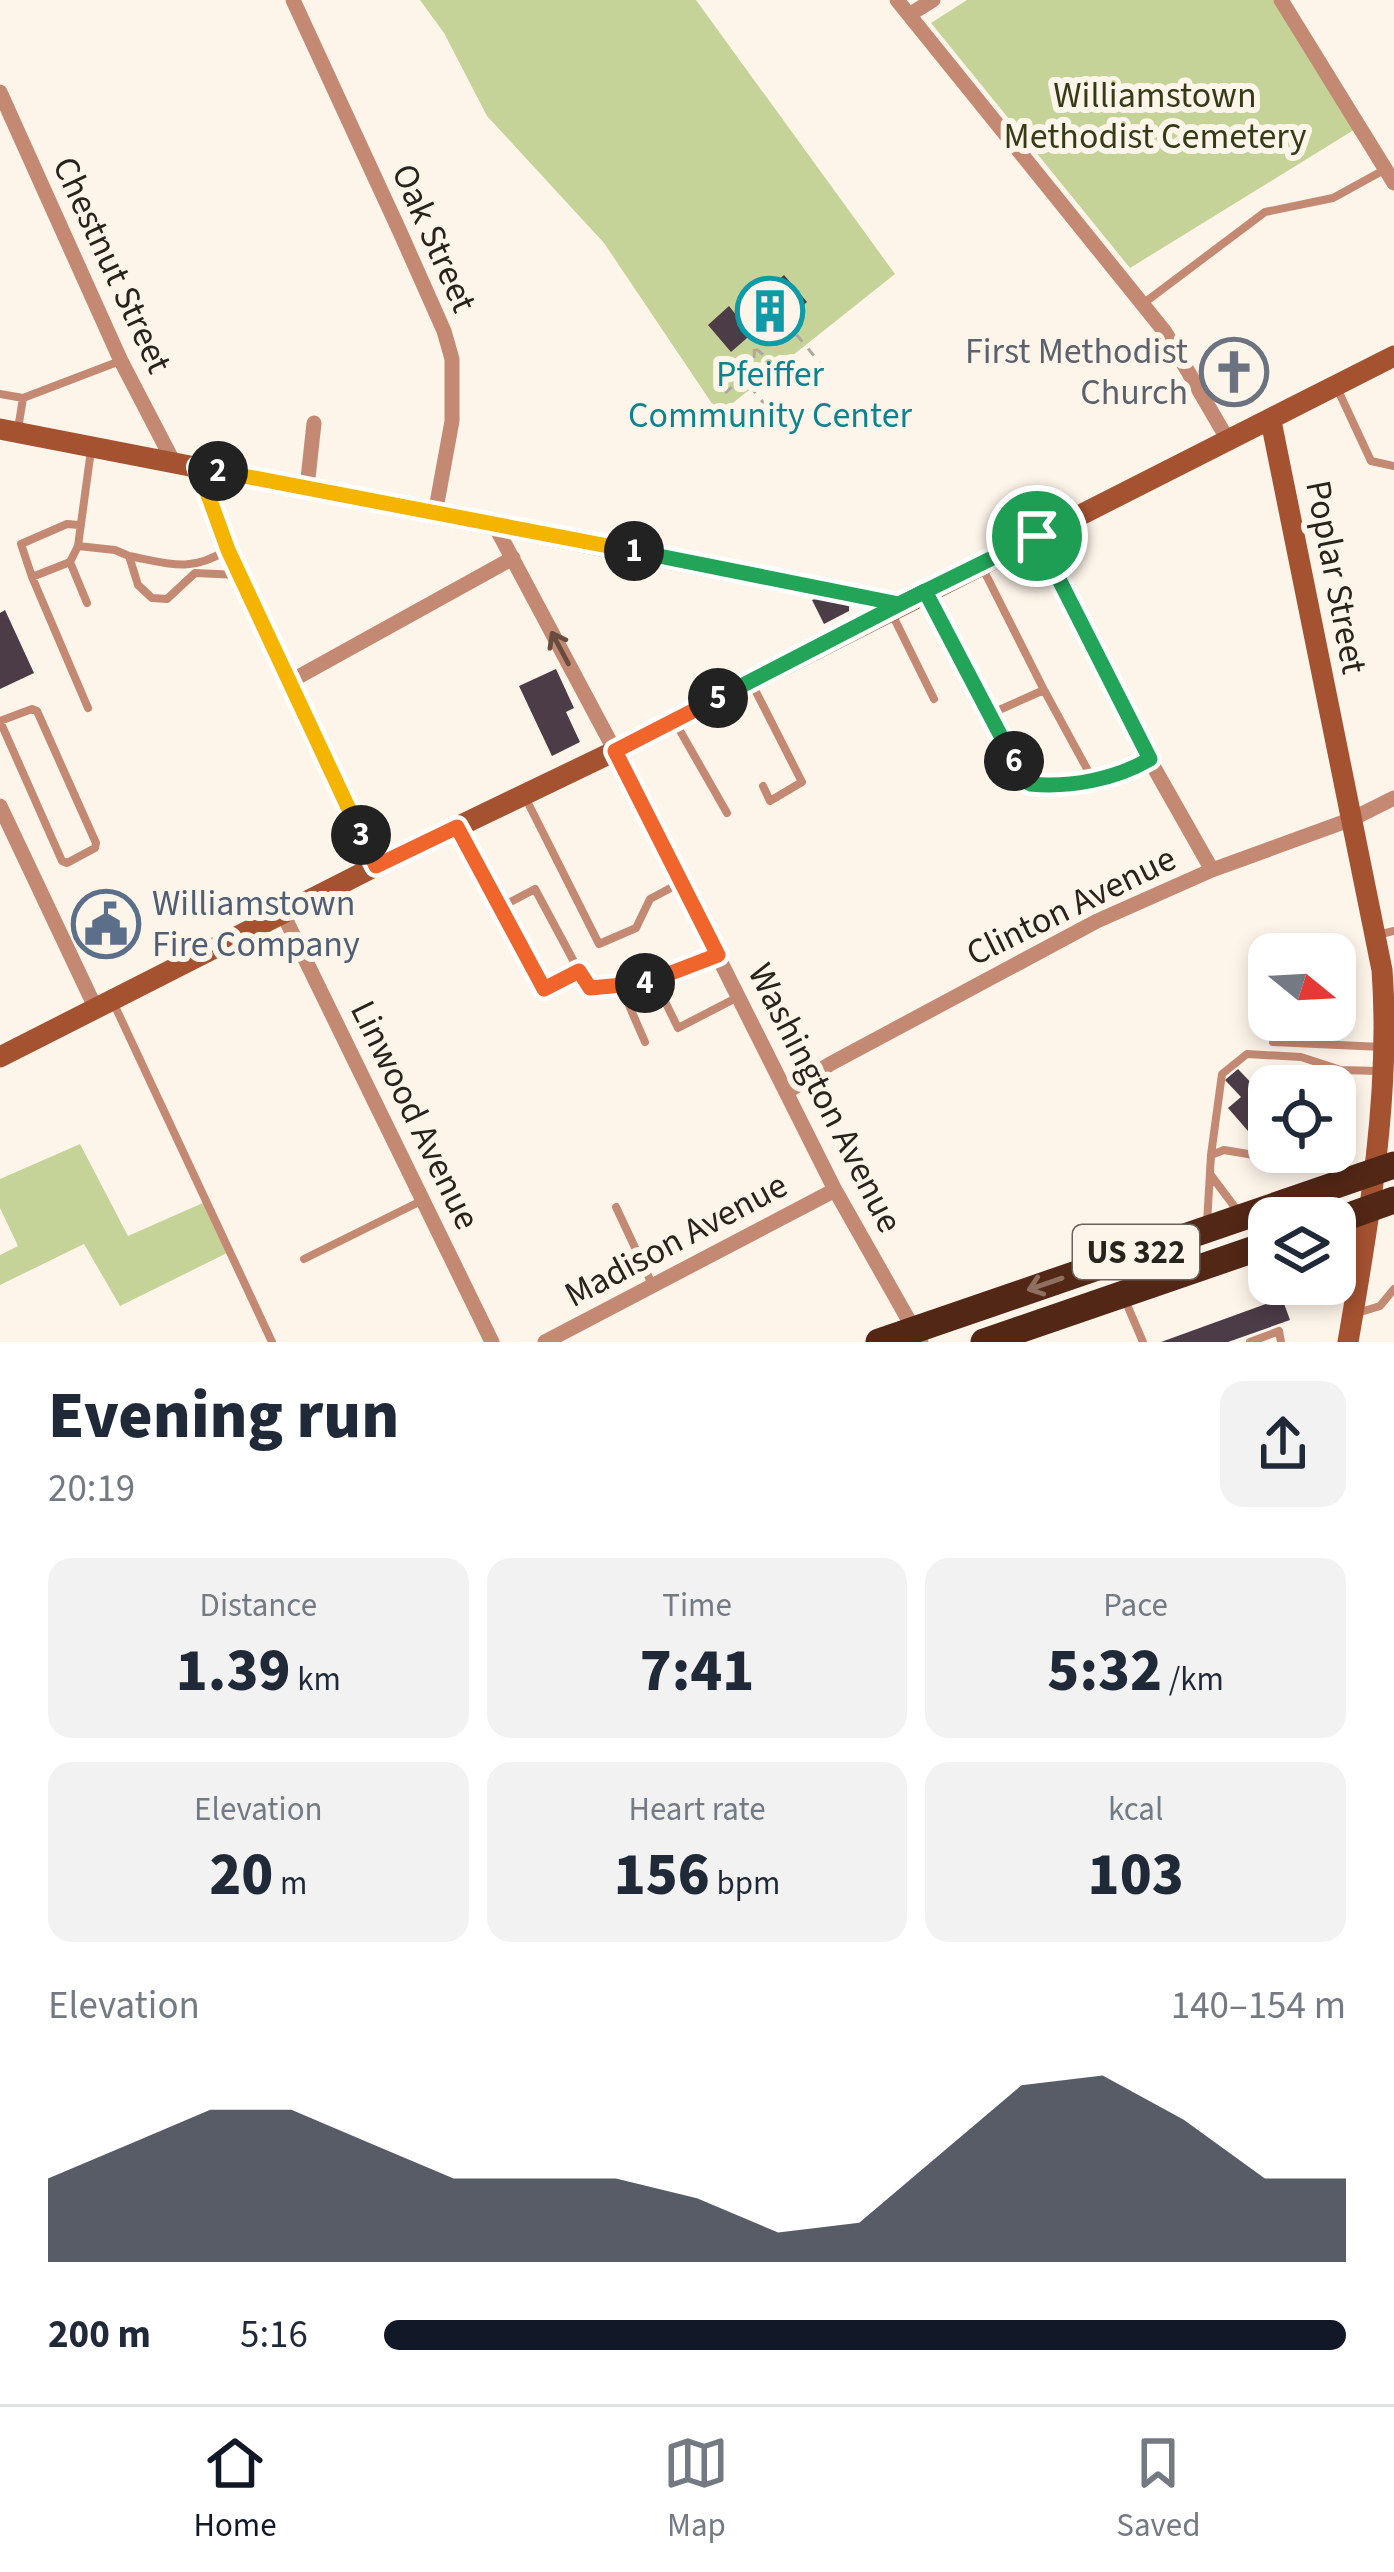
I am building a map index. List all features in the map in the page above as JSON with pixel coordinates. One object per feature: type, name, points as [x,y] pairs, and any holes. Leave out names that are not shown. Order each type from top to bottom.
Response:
[{"type":"highway","name":"US 322","points":[[879,1342],[917,1336],[1207,1228],[1383,1169]]},
{"type":"highway","name":"US 322","points":[[984,1342],[1248,1251]]},
{"type":"street","name":"Oak Street","points":[[292,0],[400,232],[452,358],[452,421],[435,514]]},
{"type":"street","points":[[897,0],[1143,304],[1180,354],[1228,440]]},
{"type":"street","points":[[909,15],[933,0]]},
{"type":"street","points":[[1281,0],[1390,176]]},
{"type":"street","name":"Chestnut Street","points":[[0,92],[121,361],[172,461]]},
{"type":"street","points":[[0,1057],[615,751],[894,606],[1271,422],[1394,356]]},
{"type":"street","name":"Poplar Street","points":[[1271,422],[1352,819],[1385,933],[1389,996],[1381,1205],[1348,1342]]},
{"type":"street","points":[[307,488],[314,423]]},
{"type":"street","points":[[9,430],[894,606]]},
{"type":"street","points":[[198,467],[228,550],[376,866]]},
{"type":"street","name":"Washington Avenue","points":[[494,524],[615,751],[835,1190],[917,1336]]},
{"type":"street","points":[[1037,536],[1212,870]]},
{"type":"street","points":[[289,682],[513,558]]},
{"type":"street","name":"Clinton Avenue","points":[[787,1092],[830,1064],[1097,921],[1394,798]]},
{"type":"street","points":[[0,806],[104,1005]]},
{"type":"street","name":"Linwood Avenue","points":[[283,914],[492,1342]]},
{"type":"street","name":"Madison Avenue","points":[[545,1342],[835,1190]]},
{"type":"lane","points":[[1143,304],[1265,212],[1333,198],[1390,176]]},
{"type":"lane","points":[[0,394],[22,398],[121,361]]},
{"type":"lane","points":[[1337,387],[1371,460],[1394,466]]},
{"type":"lane","points":[[9,430],[22,398]]},
{"type":"lane","points":[[32,577],[70,562],[78,546],[92,446]]},
{"type":"lane","points":[[79,525],[67,524],[21,544],[88,708]]},
{"type":"lane","points":[[78,546],[187,567],[205,564],[228,550]]},
{"type":"lane","points":[[129,556],[138,585],[152,598],[166,599],[195,573],[240,576]]},
{"type":"lane","points":[[70,562],[87,603]]},
{"type":"lane","points":[[980,564],[1092,778]]},
{"type":"lane","points":[[925,591],[1005,748],[1030,784],[1058,787],[1126,773],[1150,759]]},
{"type":"lane","points":[[894,606],[934,699]]},
{"type":"lane","points":[[751,681],[802,782],[770,801],[763,786]]},
{"type":"lane","points":[[990,714],[1044,689]]},
{"type":"lane","points":[[37,711],[96,843],[94,848],[67,863],[62,861],[0,722],[37,711]]},
{"type":"lane","points":[[674,721],[727,813]]},
{"type":"lane","points":[[524,795],[599,944],[637,928],[650,899],[682,883]]},
{"type":"lane","points":[[457,827],[544,989],[579,971]]},
{"type":"lane","points":[[499,908],[535,890],[590,988],[655,981],[718,955]]},
{"type":"lane","points":[[655,981],[678,1028],[739,996]]},
{"type":"lane","points":[[621,987],[645,1042]]},
{"type":"lane","points":[[104,1005],[272,1342]]},
{"type":"lane","points":[[1273,1042],[1385,1056]]},
{"type":"lane","points":[[1207,1228],[1222,1074],[1246,1054],[1301,1057],[1326,1065]]},
{"type":"lane","points":[[1356,1065],[1385,1056]]},
{"type":"lane","points":[[1211,1155],[1224,1150],[1248,1154]]},
{"type":"lane","points":[[1209,1173],[1241,1216]]},
{"type":"lane","points":[[304,1259],[423,1200]]},
{"type":"lane","points":[[616,1207],[652,1286]]},
{"type":"lane","points":[[1353,1315],[1380,1306],[1394,1289]]},
{"type":"lane","points":[[1122,1293],[1143,1342]]},
{"type":"lane","points":[[1250,1342],[1279,1330],[1281,1342]]},
{"type":"path","points":[[785,321],[820,363]]},
{"type":"path","points":[[755,331],[753,390],[766,406]]},
{"type":"path","points":[[754,347],[797,381]]},
{"type":"path","points":[[725,393],[753,368]]},
{"type":"green space","points":[[420,0],[696,0],[895,274],[719,414],[604,243],[487,116],[444,33]]},
{"type":"green space","name":"Williamstown Methodist Cemetery","points":[[967,0],[1277,0],[1357,128],[1130,268],[931,23]]},
{"type":"green space","points":[[80,1144],[128,1236],[205,1202],[229,1252],[120,1306],[84,1244],[0,1285],[0,1255],[18,1246],[0,1208],[0,1179]]},
{"type":"building","name":"Pfeiffer Community Center","points":[[784,275],[807,302],[764,341],[755,331],[731,352],[708,325],[729,306],[737,316]]},
{"type":"building","points":[[812,600],[849,602],[849,611],[824,624]]},
{"type":"building","points":[[5,610],[34,673],[0,689],[0,613]]},
{"type":"building","points":[[556,669],[574,708],[566,712],[580,742],[552,756],[519,686]]},
{"type":"building","points":[[1238,1069],[1248,1080],[1248,1131],[1228,1108],[1241,1097],[1225,1080]]},
{"type":"building","points":[[1263,1305],[1285,1305],[1290,1320],[1228,1342],[1161,1342]]},
{"type":"place","name":"Pfeiffer Community Center","points":[[770,311]]},
{"type":"place","name":"First Methodist Church","points":[[1234,372]]},
{"type":"place","name":"Williamstown Fire Company","points":[[106,924]]},
{"type":"route","points":[[1037,536],[925,591],[899,604],[198,467],[228,550],[376,866],[457,827],[544,989],[579,971],[590,988],[655,981],[718,955],[615,751],[925,591],[1005,748],[1030,784],[1058,787],[1126,773],[1150,759],[1037,536]]}]
